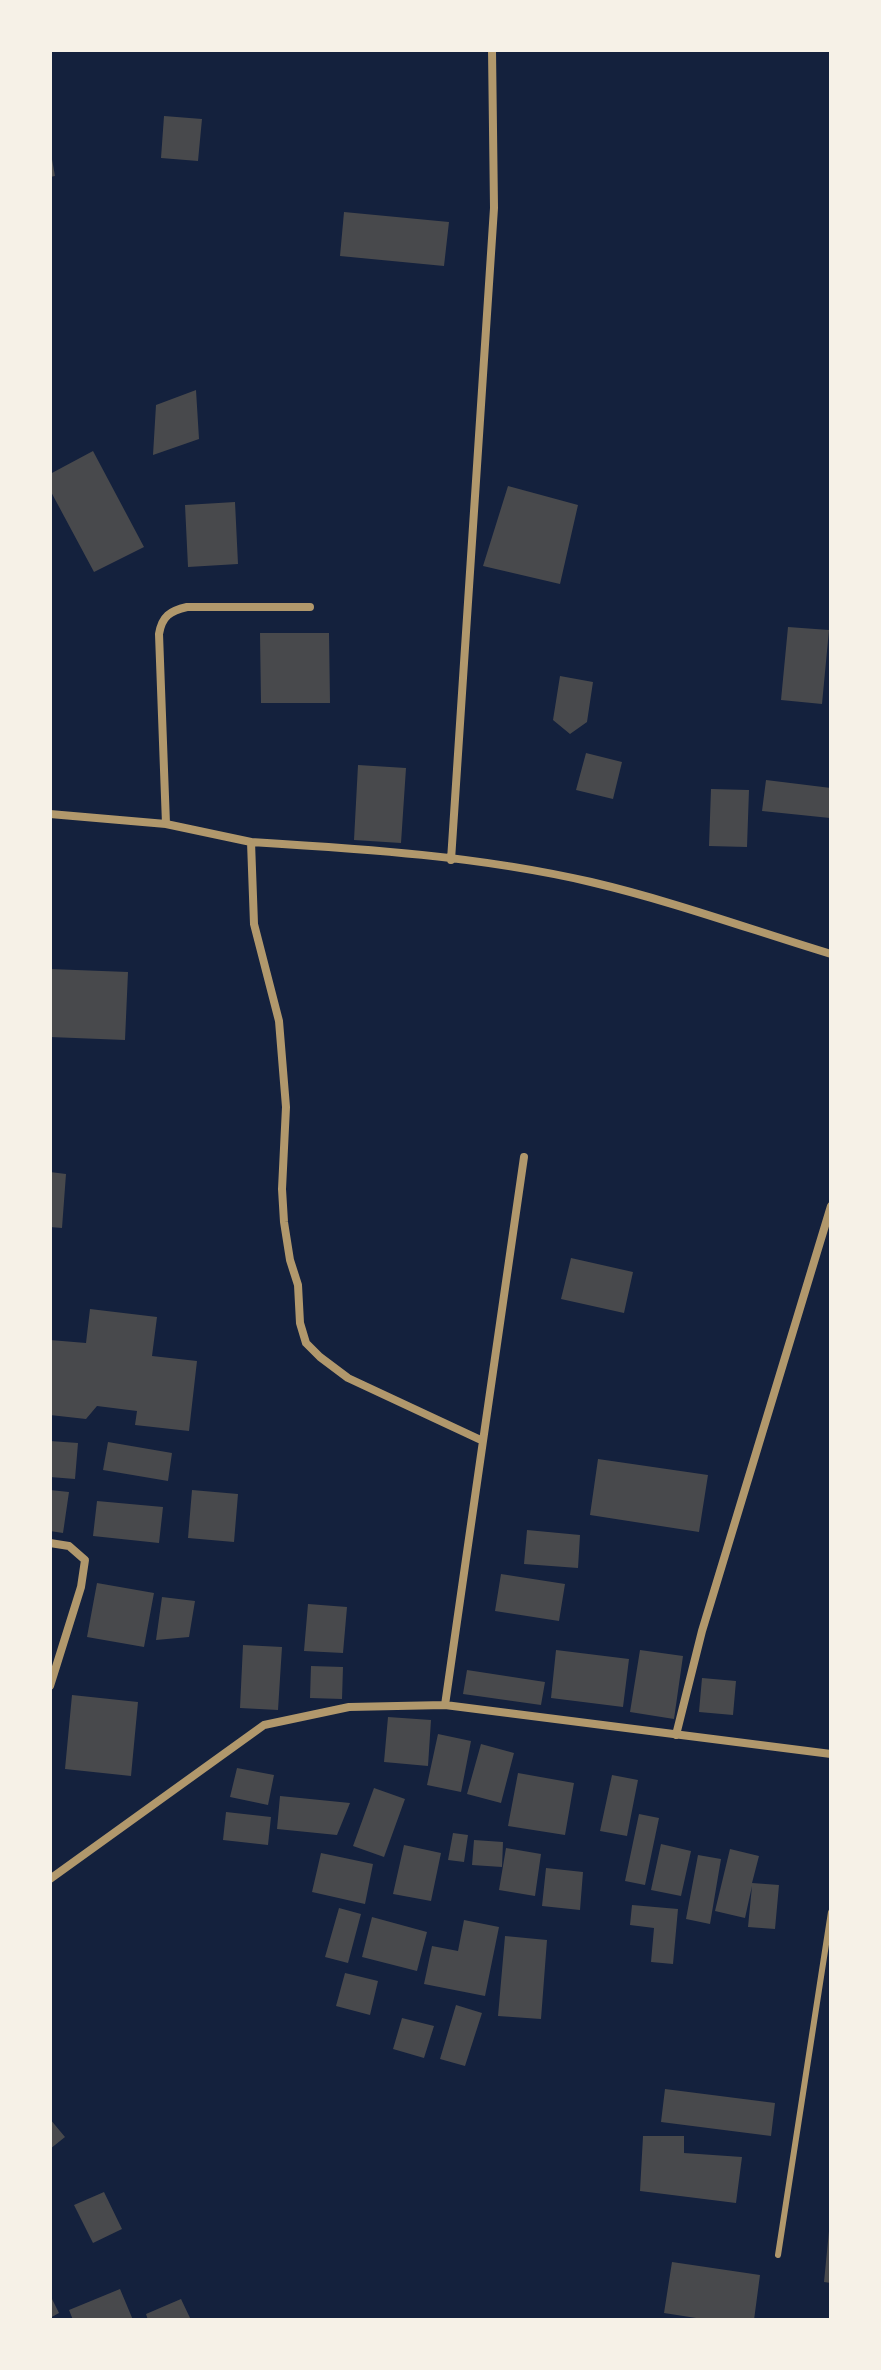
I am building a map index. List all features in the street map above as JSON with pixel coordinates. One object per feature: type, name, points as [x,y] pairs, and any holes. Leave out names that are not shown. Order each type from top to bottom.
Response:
[{"type":"street","points":[[451,860],[494,208],[492,50]]},
{"type":"street","points":[[166,824],[161,621],[172,611],[187,607],[310,607]]},
{"type":"street","points":[[50,814],[166,824],[251,842],[354,848],[480,861],[592,883],[831,954]]},
{"type":"street","points":[[251,842],[254,924],[279,1021],[286,1107],[282,1189],[284,1222],[298,1285],[300,1323],[306,1343],[348,1378],[483,1441]]},
{"type":"street","points":[[445,1705],[524,1157]]},
{"type":"street","points":[[676,1735],[702,1631],[831,1206]]},
{"type":"street","points":[[50,1543],[69,1546],[85,1560],[81,1587],[50,1686]]},
{"type":"street","points":[[50,1879],[264,1725],[349,1707],[445,1705],[831,1754]]},
{"type":"lane","points":[[778,2255],[831,1912]]},
{"type":"building","points":[[164,116],[202,119],[198,161],[161,158]]},
{"type":"building","points":[[50,148],[55,176],[50,177]]},
{"type":"building","points":[[344,212],[449,222],[444,266],[340,256]]},
{"type":"building","points":[[196,390],[199,439],[153,455],[156,405]]},
{"type":"building","points":[[93,451],[144,547],[94,572],[50,490],[50,474]]},
{"type":"building","points":[[508,486],[578,505],[560,584],[483,566]]},
{"type":"building","points":[[235,502],[238,564],[188,567],[185,505]]},
{"type":"building","points":[[788,627],[829,630],[822,704],[781,700]]},
{"type":"building","points":[[260,633],[329,633],[330,703],[261,703]]},
{"type":"building","points":[[560,676],[593,682],[587,722],[570,734],[553,720]]},
{"type":"building","points":[[586,753],[622,762],[613,799],[576,790]]},
{"type":"building","points":[[358,765],[406,768],[401,843],[354,840]]},
{"type":"building","points":[[766,780],[831,788],[830,818],[762,811]]},
{"type":"building","points":[[711,789],[749,790],[747,847],[709,846]]},
{"type":"building","points":[[50,969],[128,972],[125,1040],[50,1037]]},
{"type":"building","points":[[50,1172],[66,1174],[62,1228],[50,1227]]},
{"type":"building","points":[[571,1258],[633,1272],[624,1313],[561,1299]]},
{"type":"building","points":[[90,1309],[157,1317],[152,1356],[197,1361],[189,1431],[135,1425],[137,1411],[97,1406],[86,1419],[50,1415],[50,1340],[86,1343]]},
{"type":"building","points":[[50,1441],[78,1443],[75,1479],[50,1477]]},
{"type":"building","points":[[108,1442],[172,1453],[168,1481],[103,1470]]},
{"type":"building","points":[[598,1459],[708,1475],[699,1532],[590,1515]]},
{"type":"building","points":[[50,1490],[69,1492],[63,1533],[50,1531]]},
{"type":"building","points":[[192,1490],[238,1494],[234,1542],[188,1538]]},
{"type":"building","points":[[97,1501],[163,1507],[159,1543],[93,1536]]},
{"type":"building","points":[[527,1530],[580,1535],[578,1568],[524,1564]]},
{"type":"building","points":[[501,1574],[565,1584],[559,1621],[495,1611]]},
{"type":"building","points":[[97,1583],[154,1593],[144,1647],[87,1637]]},
{"type":"building","points":[[162,1597],[195,1601],[189,1637],[156,1640]]},
{"type":"building","points":[[308,1604],[347,1607],[343,1653],[304,1651]]},
{"type":"building","points":[[243,1645],[282,1647],[278,1710],[240,1708]]},
{"type":"building","points":[[556,1650],[629,1659],[623,1707],[551,1698]]},
{"type":"building","points":[[640,1650],[683,1656],[674,1719],[630,1712]]},
{"type":"building","points":[[311,1666],[343,1667],[342,1699],[310,1698]]},
{"type":"building","points":[[467,1670],[545,1682],[541,1705],[463,1694]]},
{"type":"building","points":[[702,1678],[736,1681],[733,1715],[699,1712]]},
{"type":"building","points":[[72,1695],[138,1702],[131,1776],[65,1769]]},
{"type":"building","points":[[388,1717],[431,1720],[428,1766],[384,1762]]},
{"type":"building","points":[[438,1734],[471,1741],[461,1792],[427,1785]]},
{"type":"building","points":[[481,1744],[514,1753],[501,1803],[467,1794]]},
{"type":"building","points":[[237,1768],[274,1775],[268,1805],[230,1797]]},
{"type":"building","points":[[518,1773],[574,1783],[565,1835],[508,1826]]},
{"type":"building","points":[[612,1775],[638,1780],[627,1836],[600,1831]]},
{"type":"building","points":[[374,1788],[405,1799],[384,1857],[353,1846]]},
{"type":"building","points":[[280,1796],[350,1803],[337,1835],[277,1829]]},
{"type":"building","points":[[226,1812],[271,1817],[268,1845],[223,1840]]},
{"type":"building","points":[[639,1814],[659,1818],[645,1885],[625,1881]]},
{"type":"building","points":[[453,1833],[468,1835],[464,1862],[448,1860]]},
{"type":"building","points":[[474,1840],[503,1842],[502,1867],[472,1865]]},
{"type":"building","points":[[661,1844],[691,1851],[681,1896],[651,1890]]},
{"type":"building","points":[[404,1845],[441,1853],[431,1901],[393,1894]]},
{"type":"building","points":[[506,1848],[541,1854],[535,1896],[499,1890]]},
{"type":"building","points":[[730,1849],[759,1856],[752,1883],[779,1885],[775,1929],[748,1927],[752,1886],[745,1918],[715,1911]]},
{"type":"building","points":[[321,1853],[373,1864],[365,1904],[312,1892]]},
{"type":"building","points":[[698,1855],[721,1859],[710,1924],[686,1919]]},
{"type":"building","points":[[546,1868],[583,1872],[580,1910],[542,1906]]},
{"type":"building","points":[[632,1905],[678,1909],[673,1964],[651,1962],[654,1928],[630,1925]]},
{"type":"building","points":[[339,1908],[361,1914],[348,1963],[325,1957]]},
{"type":"building","points":[[372,1917],[427,1932],[417,1971],[362,1957]]},
{"type":"building","points":[[464,1920],[499,1927],[485,1996],[424,1984],[432,1946],[458,1951]]},
{"type":"building","points":[[505,1936],[547,1940],[541,2019],[498,2016]]},
{"type":"building","points":[[345,1973],[378,1981],[370,2015],[336,2006]]},
{"type":"building","points":[[456,2005],[482,2013],[465,2066],[440,2059]]},
{"type":"building","points":[[402,2018],[434,2026],[424,2058],[393,2049]]},
{"type":"building","points":[[665,2089],[775,2103],[771,2136],[661,2122]]},
{"type":"building","points":[[50,2119],[65,2137],[50,2149]]},
{"type":"building","points":[[643,2136],[684,2136],[684,2153],[742,2157],[736,2203],[640,2191]]},
{"type":"building","points":[[104,2192],[122,2229],[93,2243],[74,2205]]},
{"type":"building","points":[[831,2231],[831,2283],[824,2282]]},
{"type":"building","points":[[672,2262],[760,2275],[754,2320],[709,2320],[664,2313]]},
{"type":"building","points":[[120,2289],[133,2320],[73,2320],[69,2310]]},
{"type":"building","points":[[50,2295],[59,2313],[50,2318]]},
{"type":"building","points":[[181,2299],[191,2320],[148,2320],[146,2314]]}]
